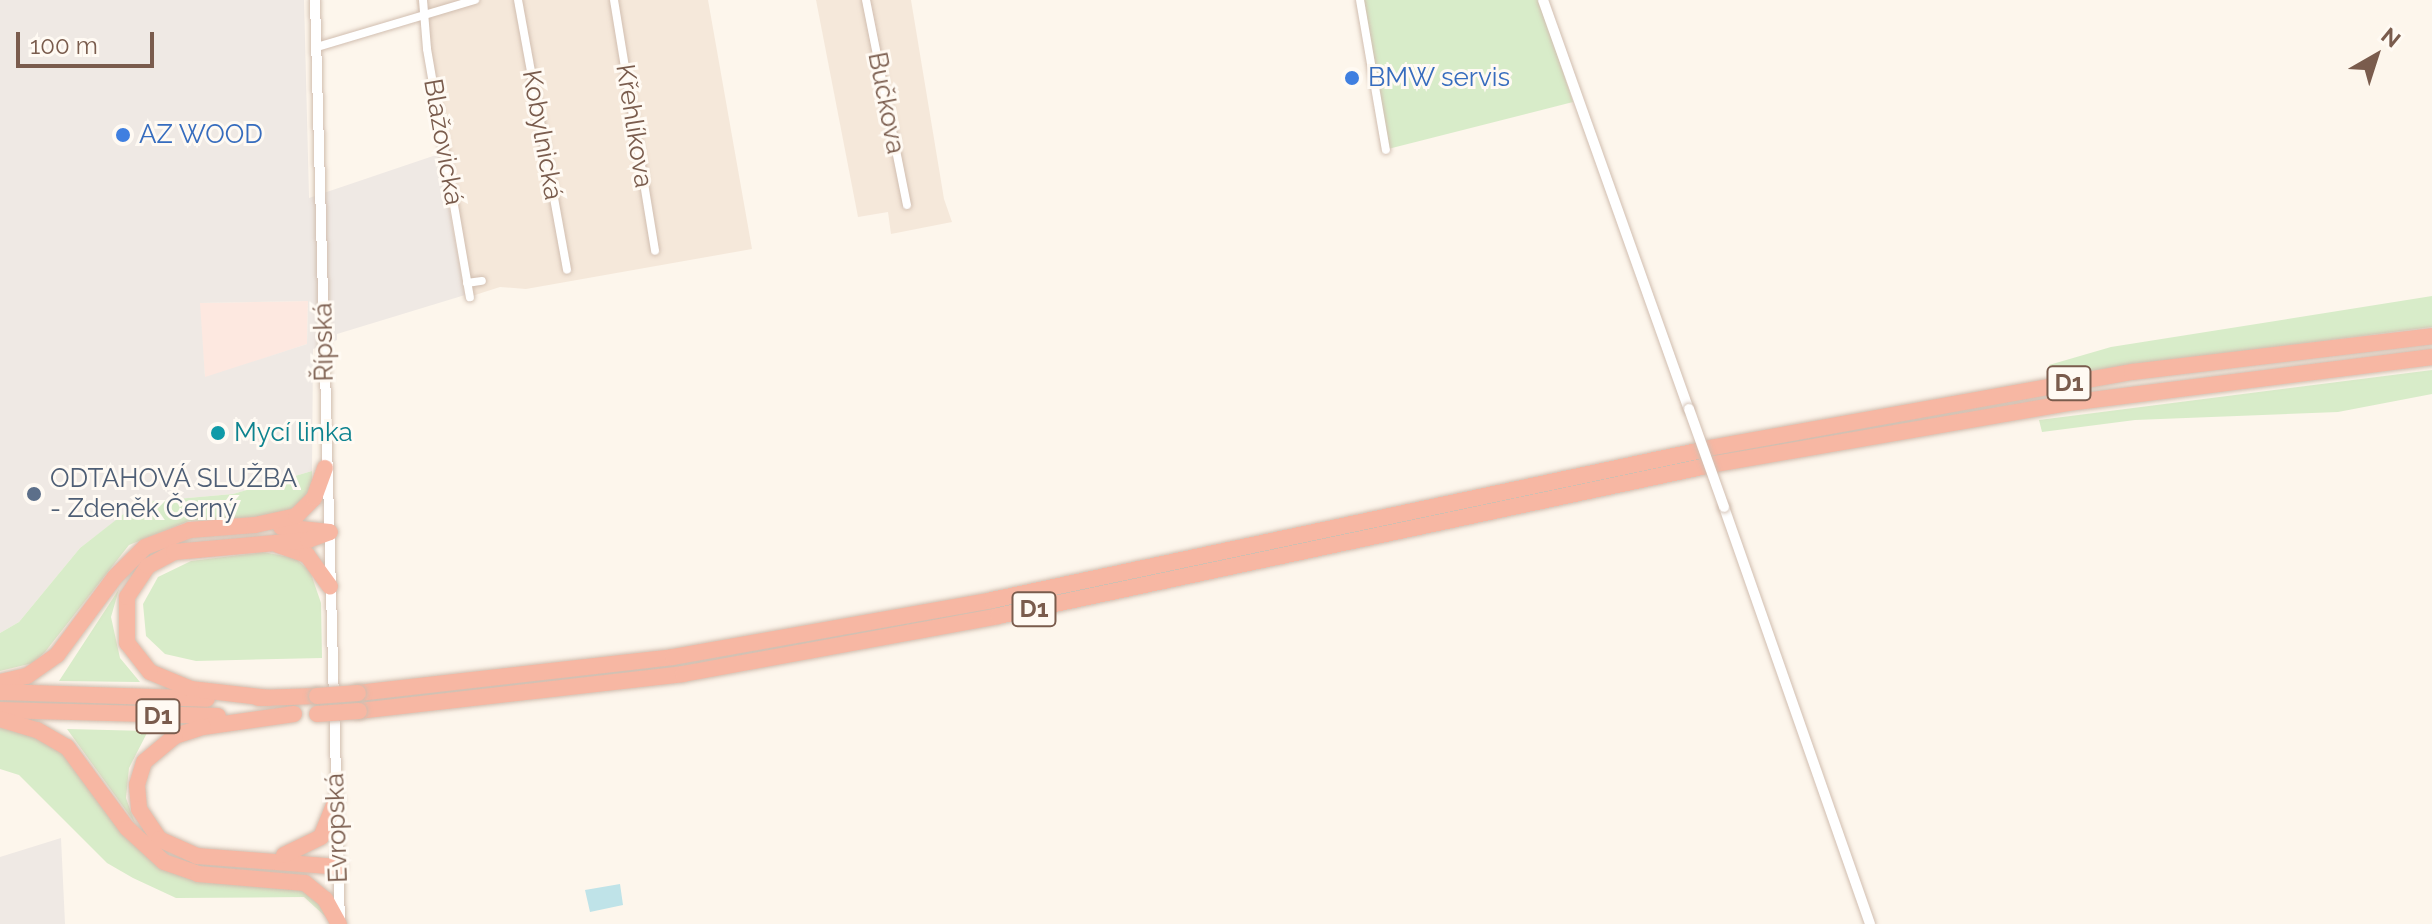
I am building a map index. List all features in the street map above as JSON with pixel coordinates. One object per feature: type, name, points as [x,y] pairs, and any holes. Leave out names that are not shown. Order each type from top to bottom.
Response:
[{"type":"highway","name":"D1","points":[[0,692],[123,699],[317,696],[673,657],[977,603],[2132,372],[2432,336]]},
{"type":"highway","name":"D1","points":[[0,710],[169,717],[317,714],[683,674],[1012,614],[1706,458],[2068,403],[2432,357]]},
{"type":"highway","points":[[255,525],[301,513],[318,492],[325,468]]},
{"type":"highway","points":[[0,682],[27,676],[57,655],[115,577],[145,547],[190,530],[255,525],[330,532]]},
{"type":"highway","points":[[269,698],[191,689],[158,677],[131,651],[123,613],[137,577],[165,555],[198,546],[269,543],[330,532]]},
{"type":"highway","points":[[269,543],[307,555],[330,587]]},
{"type":"highway","points":[[294,714],[183,732],[149,756],[139,778],[141,815],[163,842],[197,856],[339,867]]},
{"type":"highway","points":[[0,719],[37,730],[67,747],[127,828],[164,862],[198,874],[269,877],[339,867]]},
{"type":"highway","points":[[262,860],[316,842],[336,800]]},
{"type":"highway","points":[[269,877],[312,888],[339,924]]},
{"type":"street","name":"Řípská","points":[[315,0],[325,468],[330,532],[335,732]]},
{"type":"street","name":"Blažovická","points":[[423,0],[470,297]]},
{"type":"street","points":[[317,47],[402,24],[423,12],[475,0]]},
{"type":"street","name":"Kobylnická","points":[[518,0],[567,270]]},
{"type":"street","name":"Křehlíkova","points":[[614,0],[655,251]]},
{"type":"street","name":"Bučkova","points":[[866,0],[907,205]]},
{"type":"street","points":[[1360,0],[1386,150]]},
{"type":"street","points":[[1543,0],[1870,924]]},
{"type":"street","points":[[467,283],[482,281]]},
{"type":"street","name":"Evropská","points":[[335,732],[339,924]]},
{"type":"shaded area","points":[[0,0],[304,0],[309,198],[439,154],[465,295],[337,334],[337,340],[313,349],[312,471],[233,494],[154,501],[131,509],[80,548],[19,622],[0,633]],"holes":[[[308,301],[307,344],[205,377],[200,303]]]},
{"type":"shaded area","points":[[416,0],[708,0],[752,249],[526,289],[500,287],[472,296]]},
{"type":"shaded area","points":[[816,0],[911,0],[944,199],[952,222],[891,234],[888,212],[858,217]]},
{"type":"shaded area","points":[[308,301],[307,344],[205,378],[199,303]]},
{"type":"shaded area","points":[[61,838],[65,924],[0,924],[0,857]]},
{"type":"green space","points":[[1362,0],[1539,0],[1573,102],[1388,149]]},
{"type":"green space","points":[[2432,296],[2432,327],[2052,376],[2049,365],[2111,347]]},
{"type":"green space","points":[[2432,370],[2432,394],[2338,412],[2135,420],[2042,432],[2039,420]]},
{"type":"green space","points":[[312,471],[312,494],[306,503],[279,516],[189,521],[129,545],[45,652],[33,663],[0,671],[0,633],[19,622],[80,548],[130,509],[154,501],[233,494]]},
{"type":"green space","points":[[263,552],[295,558],[310,571],[321,603],[322,658],[196,661],[165,654],[146,636],[143,604],[158,577],[191,561]]},
{"type":"green space","points":[[119,589],[111,617],[120,658],[140,682],[59,681]]},
{"type":"green space","points":[[0,723],[52,743],[78,770],[126,838],[161,867],[306,889],[327,911],[326,917],[304,897],[176,898],[107,863],[19,775],[0,769]]},
{"type":"green space","points":[[67,729],[148,731],[129,768],[126,798],[135,823]]},
{"type":"water","points":[[620,884],[623,905],[590,912],[585,890]]},
{"type":"place","name":"BMW servis","points":[[1352,78]]},
{"type":"place","name":"AZ WOOD","points":[[123,135]]},
{"type":"place","name":"Mycí linka","points":[[218,433]]},
{"type":"place","name":"ODTAHOVÁ SLUŽBA - Zdeněk Černý","points":[[34,494]]}]
